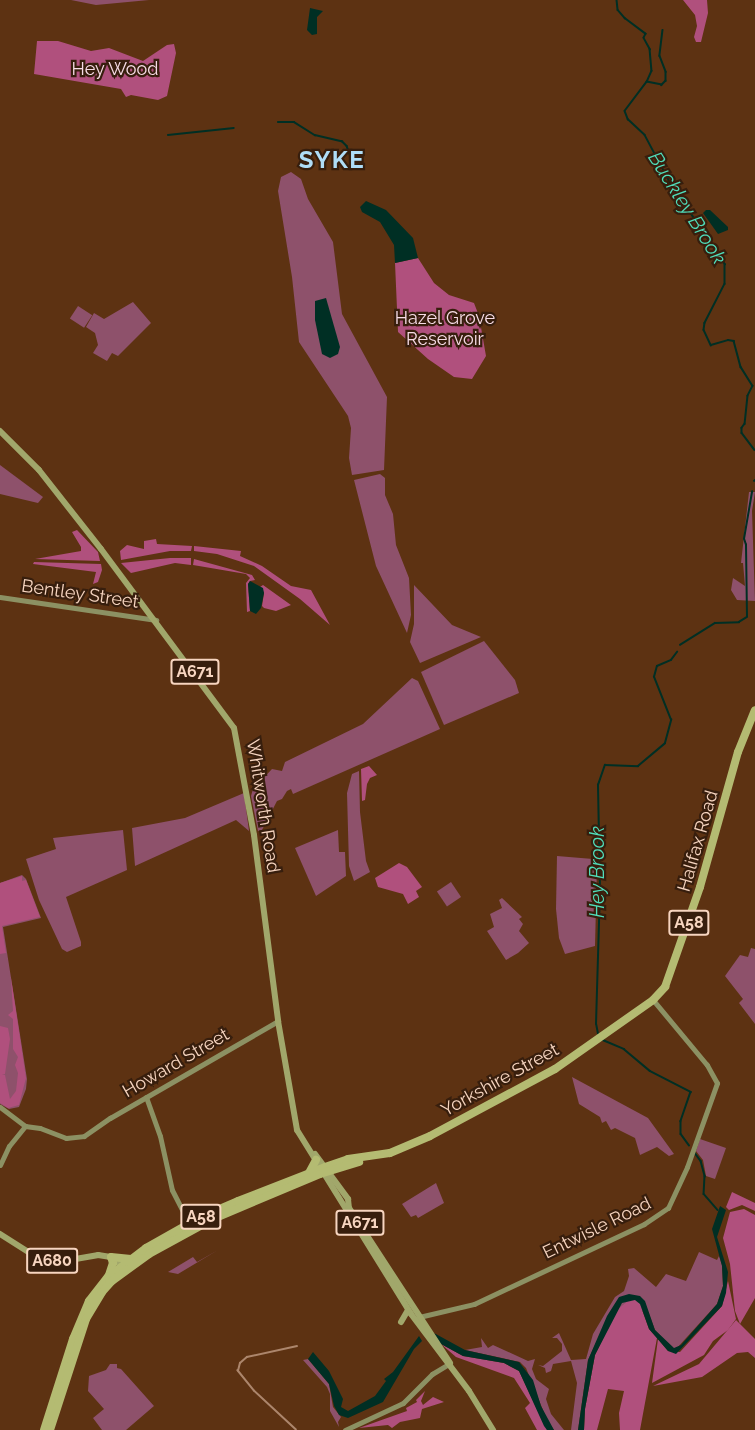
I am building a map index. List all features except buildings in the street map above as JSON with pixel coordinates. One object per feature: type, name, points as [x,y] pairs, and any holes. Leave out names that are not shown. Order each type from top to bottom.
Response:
[{"type":"highway","name":"Halifax Road","points":[[653,1000],[665,987],[684,937],[738,752],[755,710]]},
{"type":"highway","name":"Yorkshire Street","points":[[418,1141],[520,1090],[592,1044],[653,1000]]},
{"type":"highway","name":"A58","points":[[327,1174],[336,1163],[390,1153],[418,1141]]},
{"type":"highway","name":"A58","points":[[50,1430],[75,1348],[90,1310],[102,1292],[132,1259],[192,1226],[310,1176],[327,1174],[350,1164],[395,1157],[418,1141]]},
{"type":"highway","points":[[310,1176],[314,1156]]},
{"type":"highway","name":"A58","points":[[108,1277],[192,1226]]},
{"type":"highway","name":"A58","points":[[44,1430],[77,1327],[89,1301],[108,1277],[113,1263],[111,1257]]},
{"type":"highway","points":[[111,1257],[120,1260],[132,1259]]},
{"type":"main road","name":"Whitworth Road","points":[[0,432],[39,470],[156,620],[225,713],[238,741],[257,853],[292,1114],[297,1130],[327,1174]]},
{"type":"main road","name":"Bentley Street","points":[[0,597],[156,620]]},
{"type":"main road","name":"Entwisle Road","points":[[417,1318],[474,1304],[644,1224],[668,1208],[686,1169],[717,1083],[707,1065],[653,1000]]},
{"type":"main road","name":"Howard Street","points":[[25,1126],[40,1128],[66,1138],[91,1133],[110,1118],[278,1021]]},
{"type":"main road","points":[[146,1097],[160,1136],[172,1190],[192,1226]]},
{"type":"main road","points":[[0,1107],[25,1126],[9,1146],[0,1165]]},
{"type":"main road","points":[[307,1144],[336,1163]]},
{"type":"main road","points":[[310,1176],[327,1174]]},
{"type":"main road","name":"A671","points":[[327,1174],[408,1309],[417,1318]]},
{"type":"main road","name":"A671","points":[[327,1174],[348,1199],[349,1208],[417,1318],[448,1363]]},
{"type":"main road","name":"A680","points":[[0,1234],[35,1258],[46,1262],[99,1255],[111,1257]]},
{"type":"main road","points":[[111,1257],[124,1269]]},
{"type":"main road","points":[[401,1322],[408,1309]]},
{"type":"main road","points":[[427,1331],[429,1320],[435,1313]]},
{"type":"main road","points":[[345,1430],[403,1403],[432,1374],[448,1363],[493,1430]]},
{"type":"shaded area","points":[[71,0],[149,0],[96,5]]},
{"type":"shaded area","points":[[291,172],[301,179],[308,199],[333,242],[342,314],[387,397],[384,470],[352,475],[349,458],[351,428],[348,416],[299,342],[292,277],[278,191],[281,177]]},
{"type":"shaded area","points":[[133,302],[151,323],[118,356],[112,353],[107,361],[93,353],[98,345],[95,333],[86,327],[94,313],[104,319]]},
{"type":"shaded area","points":[[78,306],[92,315],[84,328],[70,319]]},
{"type":"shaded area","points":[[0,465],[43,497],[38,503],[0,494]]},
{"type":"shaded area","points":[[380,474],[385,478],[385,495],[393,514],[396,545],[409,578],[411,615],[407,633],[376,566],[354,480]]},
{"type":"shaded area","points":[[749,492],[755,492],[752,511],[755,601],[737,600],[731,590],[733,578],[745,586],[743,563],[741,563]]},
{"type":"shaded area","points":[[414,585],[452,625],[481,637],[420,663],[410,642],[414,624]]},
{"type":"shaded area","points":[[484,641],[515,680],[519,693],[444,725],[421,672]]},
{"type":"shaded area","points":[[412,678],[418,681],[440,729],[293,794],[291,789],[287,791],[282,799],[277,801],[262,830],[258,831],[251,796],[253,789],[272,769],[282,771],[285,762],[363,724]]},
{"type":"shaded area","points":[[359,771],[360,812],[366,861],[370,872],[354,881],[349,866],[347,793],[352,774]]},
{"type":"shaded area","points":[[244,793],[249,831],[236,820],[135,866],[132,828],[185,818]]},
{"type":"shaded area","points":[[123,830],[127,870],[66,897],[81,942],[81,946],[67,952],[62,949],[39,900],[26,859],[56,849],[53,838]]},
{"type":"shaded area","points":[[338,830],[339,852],[345,852],[346,876],[316,896],[295,848]]},
{"type":"shaded area","points":[[557,856],[593,859],[597,866],[595,946],[565,954],[559,938],[556,909]]},
{"type":"shaded area","points":[[22,875],[26,879],[41,918],[3,927],[27,1079],[19,1107],[9,1109],[0,1104],[0,883]]},
{"type":"shaded area","points":[[451,882],[461,897],[447,906],[437,892]]},
{"type":"shaded area","points":[[502,898],[522,917],[519,919],[523,924],[519,931],[529,943],[506,960],[487,931],[494,927],[490,914],[502,908],[499,900]]},
{"type":"shaded area","points":[[751,948],[755,949],[755,1024],[739,1003],[743,999],[725,976],[740,955],[748,957]]},
{"type":"shaded area","points":[[572,1077],[648,1118],[674,1154],[669,1156],[657,1147],[640,1155],[635,1138],[615,1128],[611,1130],[606,1121],[602,1123],[600,1117],[579,1104]]},
{"type":"shaded area","points":[[700,1139],[726,1148],[715,1179],[706,1176],[703,1160],[696,1151]]},
{"type":"shaded area","points":[[436,1183],[444,1203],[418,1218],[416,1215],[411,1217],[402,1204]]},
{"type":"shaded area","points":[[218,1250],[178,1274],[168,1272],[193,1257],[197,1262]]},
{"type":"shaded area","points":[[699,1252],[717,1260],[719,1256],[723,1286],[717,1304],[677,1348],[672,1348],[655,1330],[647,1309],[604,1326],[588,1360],[578,1430],[571,1430],[577,1383],[571,1361],[553,1364],[551,1371],[546,1373],[545,1368],[538,1365],[543,1366],[562,1351],[562,1344],[557,1338],[552,1338],[559,1333],[571,1360],[586,1359],[593,1334],[615,1297],[624,1291],[629,1276],[628,1269],[634,1268],[656,1287],[666,1274],[686,1281]]},
{"type":"shaded area","points":[[481,1338],[488,1348],[493,1345],[528,1361],[535,1359],[532,1369],[536,1379],[549,1389],[546,1399],[551,1414],[564,1430],[554,1430],[547,1420],[526,1368],[520,1362],[465,1350],[482,1347]]},
{"type":"shaded area","points":[[308,1359],[329,1384],[333,1407],[341,1417],[338,1422],[339,1427],[330,1411],[330,1394],[327,1387],[303,1360]]},
{"type":"shaded area","points":[[110,1364],[117,1364],[117,1368],[121,1369],[154,1406],[126,1430],[102,1430],[93,1418],[104,1409],[88,1391],[89,1376],[106,1370]]},
{"type":"green space","points":[[683,0],[707,0],[708,13],[701,42],[696,42],[694,37],[697,26],[695,15]]},
{"type":"green space","name":"Hey Wood","points":[[37,41],[58,41],[91,51],[109,48],[143,61],[167,45],[174,44],[176,53],[167,96],[158,100],[131,95],[126,97],[121,89],[34,74]]},
{"type":"green space","name":"Hazel Grove Reservoir","points":[[418,258],[434,283],[449,295],[474,303],[479,316],[486,356],[472,379],[454,377],[428,359],[398,332],[395,263]]},
{"type":"green space","points":[[77,530],[98,552],[100,561],[35,559],[81,551],[72,532]]},
{"type":"green space","points":[[156,539],[157,544],[192,546],[191,551],[170,551],[121,560],[120,551],[127,545],[144,549],[144,541]]},
{"type":"green space","points":[[194,546],[241,551],[240,556],[262,566],[291,586],[311,590],[330,625],[300,599],[254,566],[217,554],[194,551]]},
{"type":"green space","points":[[191,558],[191,565],[175,563],[131,573],[121,563]]},
{"type":"green space","points":[[194,559],[252,575],[255,580],[248,584],[250,611],[247,612],[246,583],[250,578],[246,574],[193,565]]},
{"type":"green space","points":[[34,562],[101,564],[102,570],[98,582],[93,584],[96,572],[33,564]]},
{"type":"green space","points":[[263,585],[291,605],[276,611],[264,608],[262,606],[264,593],[260,587]]},
{"type":"green space","points":[[369,766],[377,775],[370,778],[365,800],[362,801],[361,769]]},
{"type":"green space","points":[[399,863],[407,867],[422,887],[416,891],[419,897],[408,904],[403,894],[378,887],[375,878]]},
{"type":"green space","points":[[22,876],[22,881],[26,880],[40,917],[2,926],[6,953],[0,954],[0,883]]},
{"type":"green space","points":[[11,978],[26,1078],[19,1105],[8,1108],[0,1103],[0,1026],[8,1028],[10,1039],[5,1074],[2,1075],[5,1075],[10,1099],[16,1091],[18,1073],[15,1065],[18,1057],[13,1049],[13,1019],[8,1015],[13,1011]]},
{"type":"green space","points":[[732,1192],[755,1203],[755,1211],[742,1205],[729,1210],[726,1207]]},
{"type":"green space","points":[[744,1209],[755,1215],[755,1298],[740,1324],[735,1311],[730,1264],[723,1238],[730,1212]]},
{"type":"green space","points":[[728,1281],[736,1319],[728,1330],[713,1341],[704,1355],[652,1383],[658,1339],[668,1351],[680,1352],[722,1306]]},
{"type":"green space","points":[[629,1300],[635,1300],[640,1304],[649,1329],[657,1338],[640,1430],[620,1430],[619,1413],[624,1391],[608,1389],[597,1430],[584,1430],[585,1409],[595,1355],[617,1310]]},
{"type":"green space","points":[[736,1320],[755,1339],[755,1358],[748,1352],[737,1353],[702,1377],[653,1386],[699,1364]]},
{"type":"green space","points":[[441,1344],[463,1356],[504,1363],[519,1371],[547,1430],[537,1430],[525,1408],[530,1403],[514,1378],[456,1357]]},
{"type":"green space","points":[[425,1391],[421,1401],[423,1405],[433,1397],[444,1402],[422,1409],[420,1418],[400,1422],[392,1428],[388,1425],[359,1428],[407,1411],[406,1408],[417,1402],[416,1400]]},
{"type":"water","points":[[310,8],[323,11],[317,17],[317,34],[312,35],[307,30]]},
{"type":"water","points":[[366,201],[386,210],[413,238],[418,258],[395,263],[394,245],[380,222],[362,212],[360,207]]},
{"type":"water","points":[[710,210],[728,227],[728,230],[718,234],[703,213]]},
{"type":"water","points":[[326,298],[340,347],[338,354],[330,358],[322,354],[315,320],[315,301]]},
{"type":"water","points":[[250,581],[263,588],[264,593],[261,608],[256,614],[250,611],[248,584]]},
{"type":"water","points":[[720,1206],[726,1210],[717,1237],[728,1272],[722,1306],[676,1354],[668,1351],[649,1329],[640,1304],[635,1300],[622,1303],[595,1355],[585,1409],[584,1430],[578,1430],[588,1360],[607,1316],[619,1297],[629,1294],[640,1296],[645,1301],[655,1330],[674,1348],[681,1345],[717,1304],[723,1286],[722,1266],[712,1229]]},
{"type":"water","points":[[434,1333],[465,1350],[519,1362],[533,1380],[541,1406],[554,1430],[547,1430],[544,1426],[519,1371],[504,1363],[463,1356],[441,1344]]},
{"type":"water","points":[[419,1336],[422,1341],[414,1349],[383,1402],[348,1418],[339,1415],[334,1406],[329,1384],[308,1359],[313,1352],[329,1371],[343,1399],[341,1407],[348,1411],[375,1396],[386,1381],[384,1379],[393,1372]]},
{"type":"waterway","points":[[617,0],[618,10],[646,34],[644,38],[650,49],[652,71],[647,82]]},
{"type":"waterway","name":"Buckley Brook","points":[[663,30],[660,56],[666,72],[666,81],[662,85],[647,82],[625,111],[628,119],[645,135],[670,182],[725,264],[725,284],[705,323],[704,330],[711,345],[728,340],[734,341],[741,367],[753,386],[748,396],[742,433],[755,450]]},
{"type":"waterway","points":[[278,122],[294,122],[315,135],[342,141],[347,146],[355,168]]},
{"type":"waterway","points":[[168,135],[234,128]]},
{"type":"waterway","name":"Buckley Brook","points":[[680,645],[715,623],[739,622],[747,617],[744,539],[752,492]]},
{"type":"waterway","name":"Hey Brook","points":[[598,1034],[596,1024],[600,890],[598,785],[605,765],[638,766],[665,743],[671,720],[654,677],[657,666],[671,660],[677,652]]},
{"type":"waterway","name":"Hey Brook","points":[[603,1040],[624,1049],[650,1071],[691,1092],[681,1121],[681,1134],[689,1145]]},
{"type":"waterway","name":"Hey Brook","points":[[695,1153],[701,1161],[705,1176],[704,1194],[718,1210]]},
{"type":"tram line","points":[[296,1430],[254,1391],[238,1371],[240,1363],[247,1357],[297,1346]]},
{"type":"district","name":"SYKE","points":[[332,160]]}]
